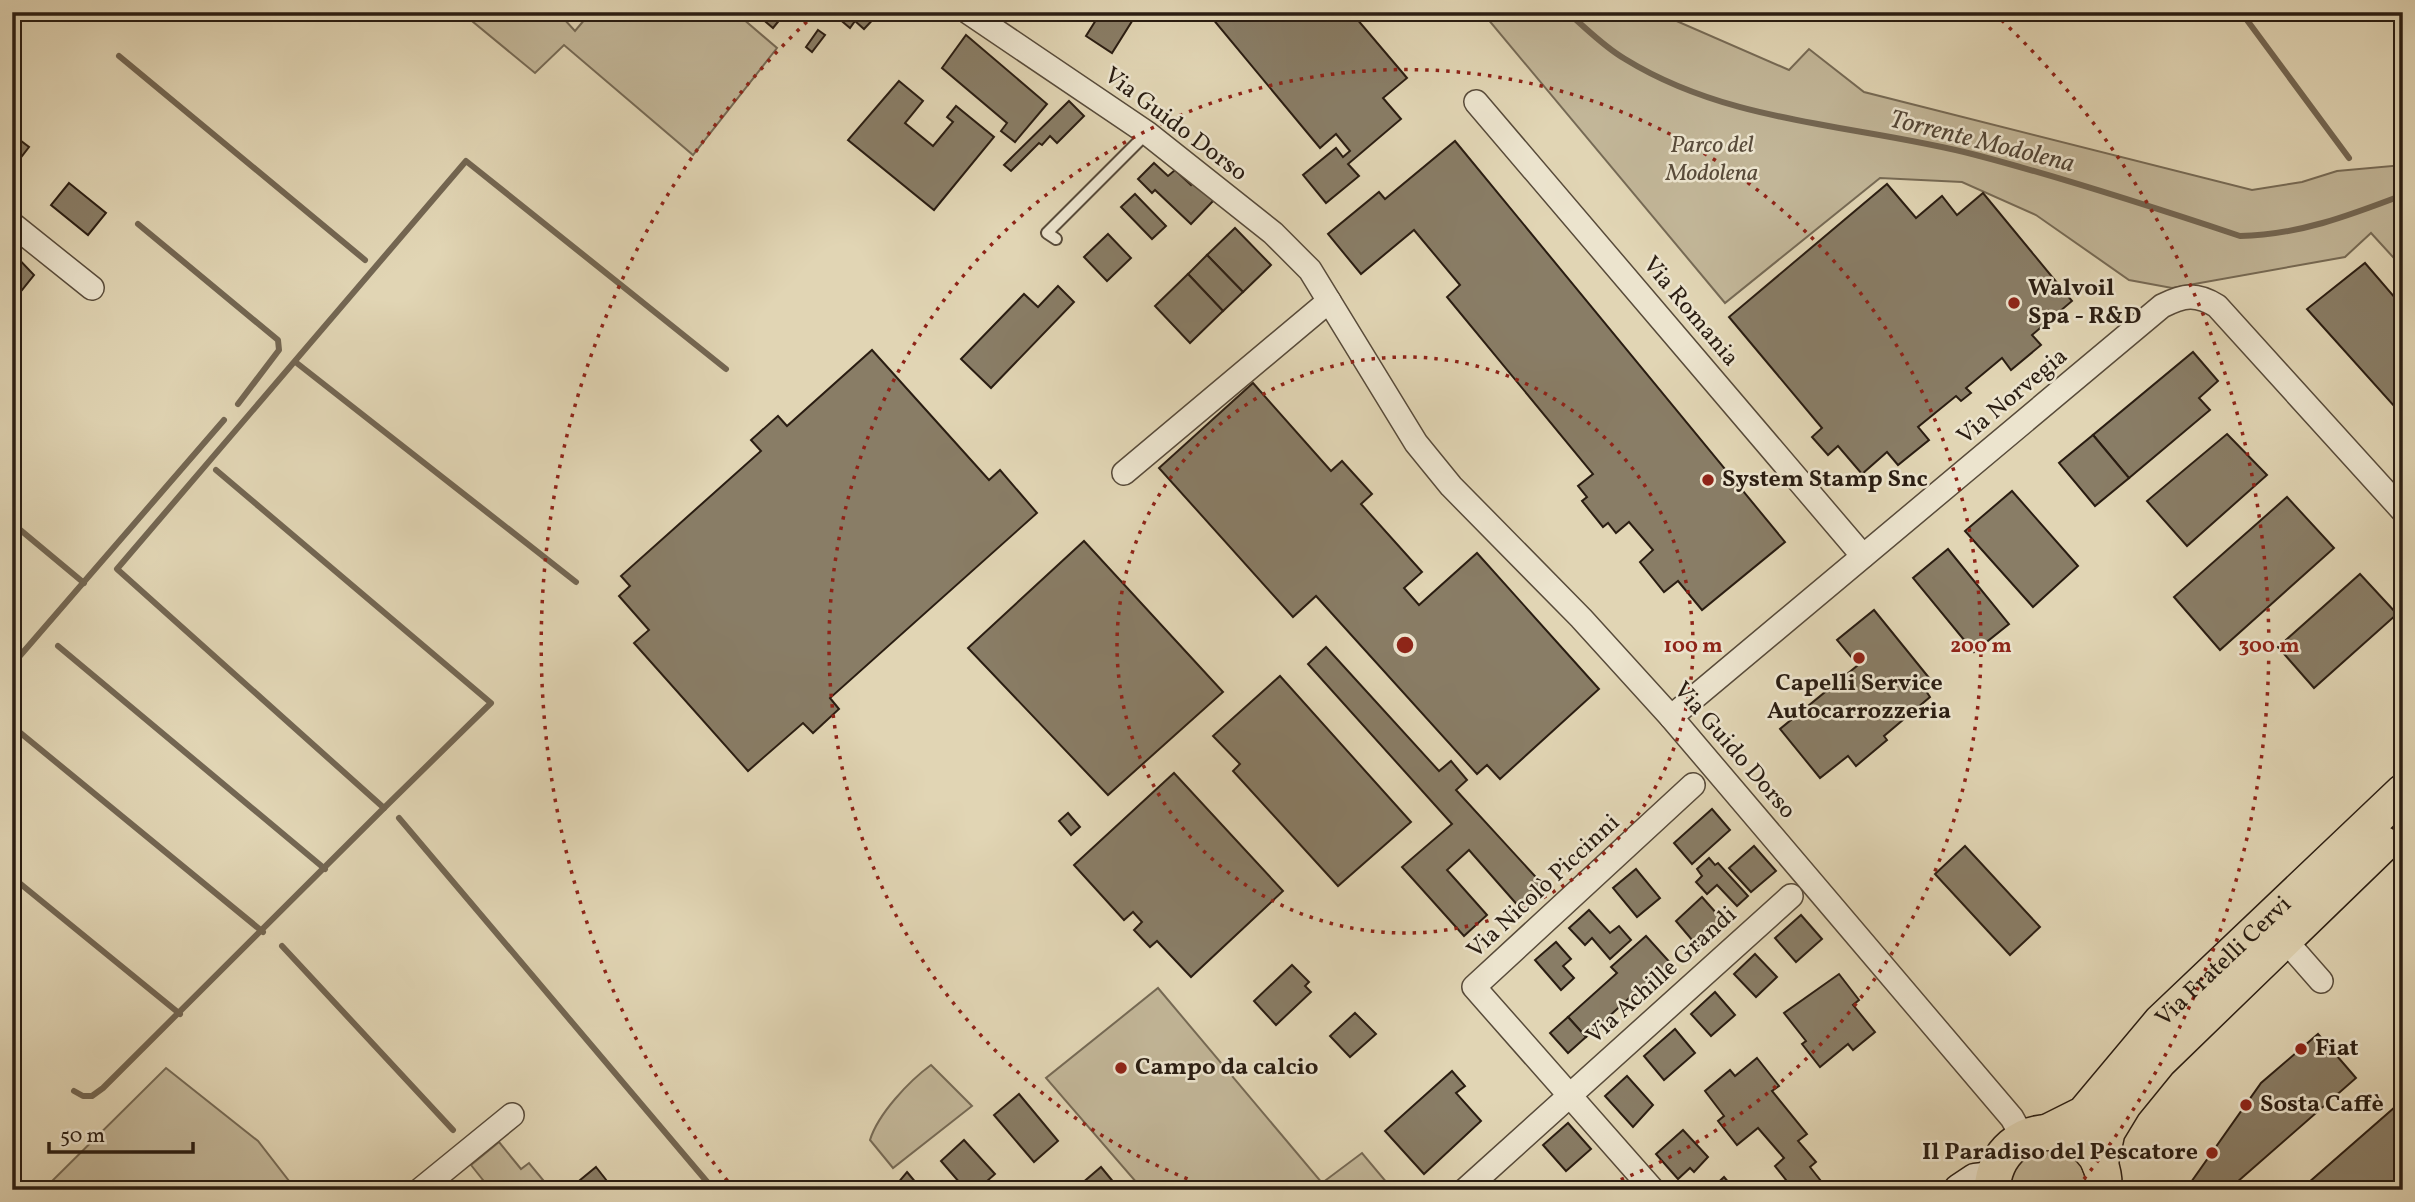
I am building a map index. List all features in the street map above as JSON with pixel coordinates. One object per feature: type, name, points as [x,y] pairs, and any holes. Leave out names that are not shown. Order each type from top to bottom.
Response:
[{"type":"main road","name":"Via Fratelli Cervi","points":[[2036,1134],[2084,1114],[2161,1022],[2403,792]]},
{"type":"main road","name":"Via Fratelli Cervi","points":[[2104,1182],[2108,1132],[2124,1104],[2159,1061],[2403,824]]},
{"type":"main road","points":[[1960,1190],[1975,1180],[1992,1184],[2009,1147],[2036,1134],[2077,1139],[2090,1150],[2104,1182]]},
{"type":"street","name":"Via Guido Dorso","points":[[968,12],[1147,134],[1273,233],[1310,270],[1416,443],[1433,464],[1671,717],[2012,1118],[2036,1134]]},
{"type":"street","name":"Via Romania","points":[[1476,102],[1863,556]]},
{"type":"street","points":[[12,224],[92,288]]},
{"type":"street","name":"Via Norvegia","points":[[1671,717],[2162,306],[2181,296],[2202,296],[2217,306],[2403,511]]},
{"type":"street","points":[[1124,473],[1329,301]]},
{"type":"street","name":"Via Nicolò Piccinni","points":[[1653,1190],[1474,987],[1693,785]]},
{"type":"street","name":"Via Achille Grandi","points":[[1568,1095],[1791,896]]},
{"type":"street","points":[[2285,940],[2321,981]]},
{"type":"street","points":[[1465,1190],[1568,1095]]},
{"type":"street","points":[[421,1190],[512,1115]]},
{"type":"lane","points":[[1056,239],[1047,233],[1147,134]]},
{"type":"green space","points":[[461,12],[568,12],[563,18],[575,31],[591,12],[735,12],[777,48],[693,155],[564,45],[535,73]]},
{"type":"green space","name":"Parco del Modolena","points":[[1482,12],[1656,12],[1789,70],[1809,49],[1864,92],[2252,190],[2302,182],[2337,171],[2403,165],[2403,268],[2371,233],[2345,257],[2172,288],[2129,280],[2036,215],[1962,182],[1880,178],[1725,303]]},
{"type":"green space","points":[[1158,988],[1322,1183],[1362,1153],[1393,1190],[1143,1190],[1046,1078]]},
{"type":"green space","points":[[931,1065],[972,1106],[893,1168],[870,1140],[895,1099]]},
{"type":"green space","points":[[166,1068],[258,1141],[296,1190],[43,1190]]},
{"type":"green space","points":[[499,1142],[521,1169],[529,1163],[548,1186],[544,1190],[491,1190],[471,1165]]},
{"type":"green space","points":[[2037,1147],[2059,1150],[2074,1156],[2084,1168],[2090,1190],[2005,1190],[2013,1164]]},
{"type":"building","points":[[754,12],[786,12],[773,28]]},
{"type":"building","points":[[831,12],[880,12],[864,29],[855,21],[850,28]]},
{"type":"building","points":[[1101,12],[1125,12],[1134,18],[1112,53],[1086,36]]},
{"type":"building","points":[[1207,12],[1351,12],[1407,78],[1383,98],[1401,119],[1348,164],[1359,176],[1326,203],[1303,175],[1336,148],[1343,157],[1350,151],[1336,134],[1320,148]]},
{"type":"building","points":[[818,30],[825,35],[812,52],[806,47]]},
{"type":"building","points":[[966,35],[1047,104],[1015,142],[1001,131],[1007,123],[942,68]]},
{"type":"building","points":[[899,81],[923,101],[905,123],[933,146],[953,122],[947,117],[956,106],[994,137],[934,210],[848,140]]},
{"type":"building","points":[[1069,101],[1084,116],[1057,143],[1050,136],[1042,145],[1039,143],[1011,171],[1004,165]]},
{"type":"building","points":[[12,134],[29,147],[12,169]]},
{"type":"building","points":[[1455,141],[1785,542],[1702,610],[1678,581],[1664,592],[1640,562],[1653,550],[1629,522],[1616,533],[1608,523],[1603,527],[1582,501],[1587,497],[1578,486],[1593,474],[1447,297],[1460,285],[1414,230],[1361,274],[1328,234],[1379,192],[1385,199]]},
{"type":"building","points":[[1154,163],[1168,176],[1175,170],[1191,185],[1195,180],[1215,199],[1191,224],[1155,190],[1152,193],[1138,179]]},
{"type":"building","points":[[69,183],[106,213],[88,235],[51,205]]},
{"type":"building","points":[[1887,184],[1916,218],[1942,196],[1957,215],[1983,193],[2072,301],[2032,335],[2041,345],[2011,370],[2002,358],[1966,388],[1971,393],[1961,401],[1956,396],[1918,427],[1929,440],[1898,465],[1887,452],[1862,474],[1838,446],[1828,455],[1812,437],[1822,428],[1729,317]]},
{"type":"building","points":[[1135,194],[1166,226],[1152,239],[1121,207]]},
{"type":"building","points":[[1235,228],[1271,265],[1243,292],[1207,255]]},
{"type":"building","points":[[1108,234],[1131,258],[1107,281],[1084,257]]},
{"type":"building","points":[[12,252],[34,275],[14,300],[12,299]]},
{"type":"building","points":[[1207,255],[1243,292],[1223,311],[1188,274]]},
{"type":"building","points":[[2365,263],[2403,307],[2403,416],[2307,309]]},
{"type":"building","points":[[1188,274],[1223,311],[1190,343],[1155,306]]},
{"type":"building","points":[[1058,286],[1074,302],[991,388],[961,359],[1024,294],[1038,307]]},
{"type":"building","points":[[872,350],[989,480],[1000,470],[1037,513],[830,698],[839,709],[813,733],[803,723],[748,771],[634,643],[649,630],[619,596],[630,586],[621,576],[761,451],[751,440],[778,416],[787,426]]},
{"type":"building","points":[[2193,352],[2218,381],[2199,398],[2210,410],[2129,478],[2093,435]]},
{"type":"building","points":[[1253,383],[1331,471],[1342,461],[1372,494],[1361,504],[1422,572],[1404,588],[1419,605],[1477,553],[1599,689],[1500,779],[1487,765],[1477,774],[1316,596],[1293,617],[1159,468]]},
{"type":"building","points":[[2227,434],[2267,475],[2187,546],[2147,501]]},
{"type":"building","points":[[2093,435],[2129,478],[2095,506],[2059,463]]},
{"type":"building","points":[[2012,491],[2078,566],[2033,607],[1965,531]]},
{"type":"building","points":[[2287,497],[2334,548],[2220,650],[2174,597]]},
{"type":"building","points":[[1084,541],[1223,692],[1108,795],[968,648]]},
{"type":"building","points":[[1948,549],[2009,624],[1974,652],[1913,578]]},
{"type":"building","points":[[2360,574],[2397,614],[2314,688],[2278,647]]},
{"type":"building","points":[[1874,610],[1934,684],[1926,691],[1930,697],[1884,736],[1887,740],[1856,766],[1848,756],[1820,778],[1780,729],[1858,665],[1837,640]]},
{"type":"building","points":[[1326,647],[1439,771],[1451,761],[1467,780],[1456,790],[1544,886],[1520,908],[1469,850],[1447,870],[1487,915],[1464,936],[1402,867],[1452,824],[1308,664]]},
{"type":"building","points":[[1280,676],[1411,822],[1338,886],[1233,771],[1240,764],[1213,736]]},
{"type":"building","points":[[1174,773],[1283,891],[1191,977],[1157,941],[1150,947],[1134,930],[1142,922],[1133,912],[1124,920],[1074,865]]},
{"type":"building","points":[[1712,809],[1730,830],[1692,864],[1674,843]]},
{"type":"building","points":[[1068,813],[1080,827],[1071,835],[1059,821]]},
{"type":"building","points":[[1754,846],[1776,871],[1751,892],[1729,868]]},
{"type":"building","points":[[1965,846],[2040,927],[2010,955],[1935,874]]},
{"type":"building","points":[[1709,858],[1715,865],[1718,863],[1748,896],[1737,906],[1717,885],[1707,894],[1696,882],[1702,876],[1697,869]]},
{"type":"building","points":[[1636,869],[1660,898],[1637,917],[1613,888]]},
{"type":"building","points":[[1702,897],[1725,923],[1698,947],[1676,921]]},
{"type":"building","points":[[1589,910],[1610,933],[1619,926],[1631,940],[1610,959],[1592,938],[1585,945],[1569,928]]},
{"type":"building","points":[[1801,915],[1822,939],[1796,962],[1775,938]]},
{"type":"building","points":[[1646,936],[1674,967],[1640,997],[1636,992],[1586,1037],[1568,1017],[1617,973],[1611,967]]},
{"type":"building","points":[[1556,942],[1571,959],[1563,966],[1574,978],[1561,990],[1535,960]]},
{"type":"building","points":[[1755,954],[1777,977],[1756,997],[1734,974]]},
{"type":"building","points":[[1292,965],[1309,982],[1305,986],[1311,992],[1276,1025],[1254,1001]]},
{"type":"building","points":[[1839,974],[1859,1000],[1853,1005],[1875,1032],[1853,1050],[1848,1044],[1820,1067],[1802,1044],[1806,1041],[1784,1013]]},
{"type":"building","points":[[1715,992],[1735,1015],[1711,1036],[1691,1014]]},
{"type":"building","points":[[1355,1013],[1376,1034],[1350,1057],[1330,1036]]},
{"type":"building","points":[[1568,1017],[1586,1037],[1568,1053],[1550,1033]]},
{"type":"building","points":[[1675,1029],[1695,1053],[1664,1080],[1644,1056]]},
{"type":"building","points":[[2318,1034],[2356,1078],[2228,1190],[2192,1190],[2189,1185],[2261,1083]]},
{"type":"building","points":[[1757,1058],[1779,1086],[1772,1091],[1807,1134],[1798,1141],[1816,1162],[1810,1167],[1828,1190],[1794,1190],[1775,1166],[1784,1158],[1758,1128],[1737,1145],[1718,1121],[1724,1116],[1705,1091],[1730,1070],[1735,1076]]},
{"type":"building","points":[[1452,1071],[1465,1086],[1456,1093],[1481,1121],[1424,1174],[1385,1131]]},
{"type":"building","points":[[1627,1076],[1653,1105],[1633,1127],[1605,1096]]},
{"type":"building","points":[[1019,1094],[1058,1141],[1034,1162],[994,1115]]},
{"type":"building","points":[[2403,1100],[2403,1190],[2300,1190]]},
{"type":"building","points":[[1568,1123],[1591,1149],[1566,1171],[1543,1145]]},
{"type":"building","points":[[1683,1130],[1708,1157],[1694,1172],[1690,1168],[1678,1179],[1656,1154]]},
{"type":"building","points":[[964,1140],[995,1174],[977,1190],[966,1190],[941,1161]]},
{"type":"building","points":[[596,1167],[614,1190],[568,1190]]},
{"type":"building","points":[[1101,1167],[1120,1190],[1074,1190]]},
{"type":"building","points":[[907,1172],[922,1190],[892,1190]]},
{"type":"building","points":[[1724,1177],[1735,1190],[1710,1190]]},
{"type":"waterway","name":"Torrente Modolena","points":[[1567,12],[1625,59],[1666,81],[1708,97],[1796,120],[1976,155],[2075,183],[2240,236],[2303,228],[2403,195]]},
{"type":"waterway","points":[[2241,12],[2349,158]]},
{"type":"waterway","points":[[119,56],[365,260]]},
{"type":"waterway","points":[[74,1091],[83,1096],[92,1096],[103,1088],[384,808],[117,569],[466,161],[726,369]]},
{"type":"waterway","points":[[138,224],[278,340],[279,350],[238,404]]},
{"type":"waterway","points":[[298,364],[576,582]]},
{"type":"waterway","points":[[12,665],[224,420]]},
{"type":"waterway","points":[[216,470],[491,703],[384,808]]},
{"type":"waterway","points":[[12,523],[84,583]]},
{"type":"waterway","points":[[58,646],[325,869]]},
{"type":"waterway","points":[[12,726],[263,932]]},
{"type":"waterway","points":[[399,818],[714,1190]]},
{"type":"waterway","points":[[12,877],[180,1014]]},
{"type":"waterway","points":[[282,946],[453,1130]]},
{"type":"place","name":"Walvoil Spa - R&D","points":[[2014,303]]},
{"type":"place","name":"System Stamp Snc","points":[[1708,480]]},
{"type":"place","name":"Capelli Service Autocarrozzeria","points":[[1859,658]]},
{"type":"place","name":"Fiat","points":[[2301,1049]]},
{"type":"place","name":"Campo da calcio","points":[[1121,1068]]},
{"type":"place","name":"Sosta Caffè","points":[[2246,1105]]},
{"type":"place","name":"Il Paradiso del Pescatore","points":[[2212,1153]]}]
